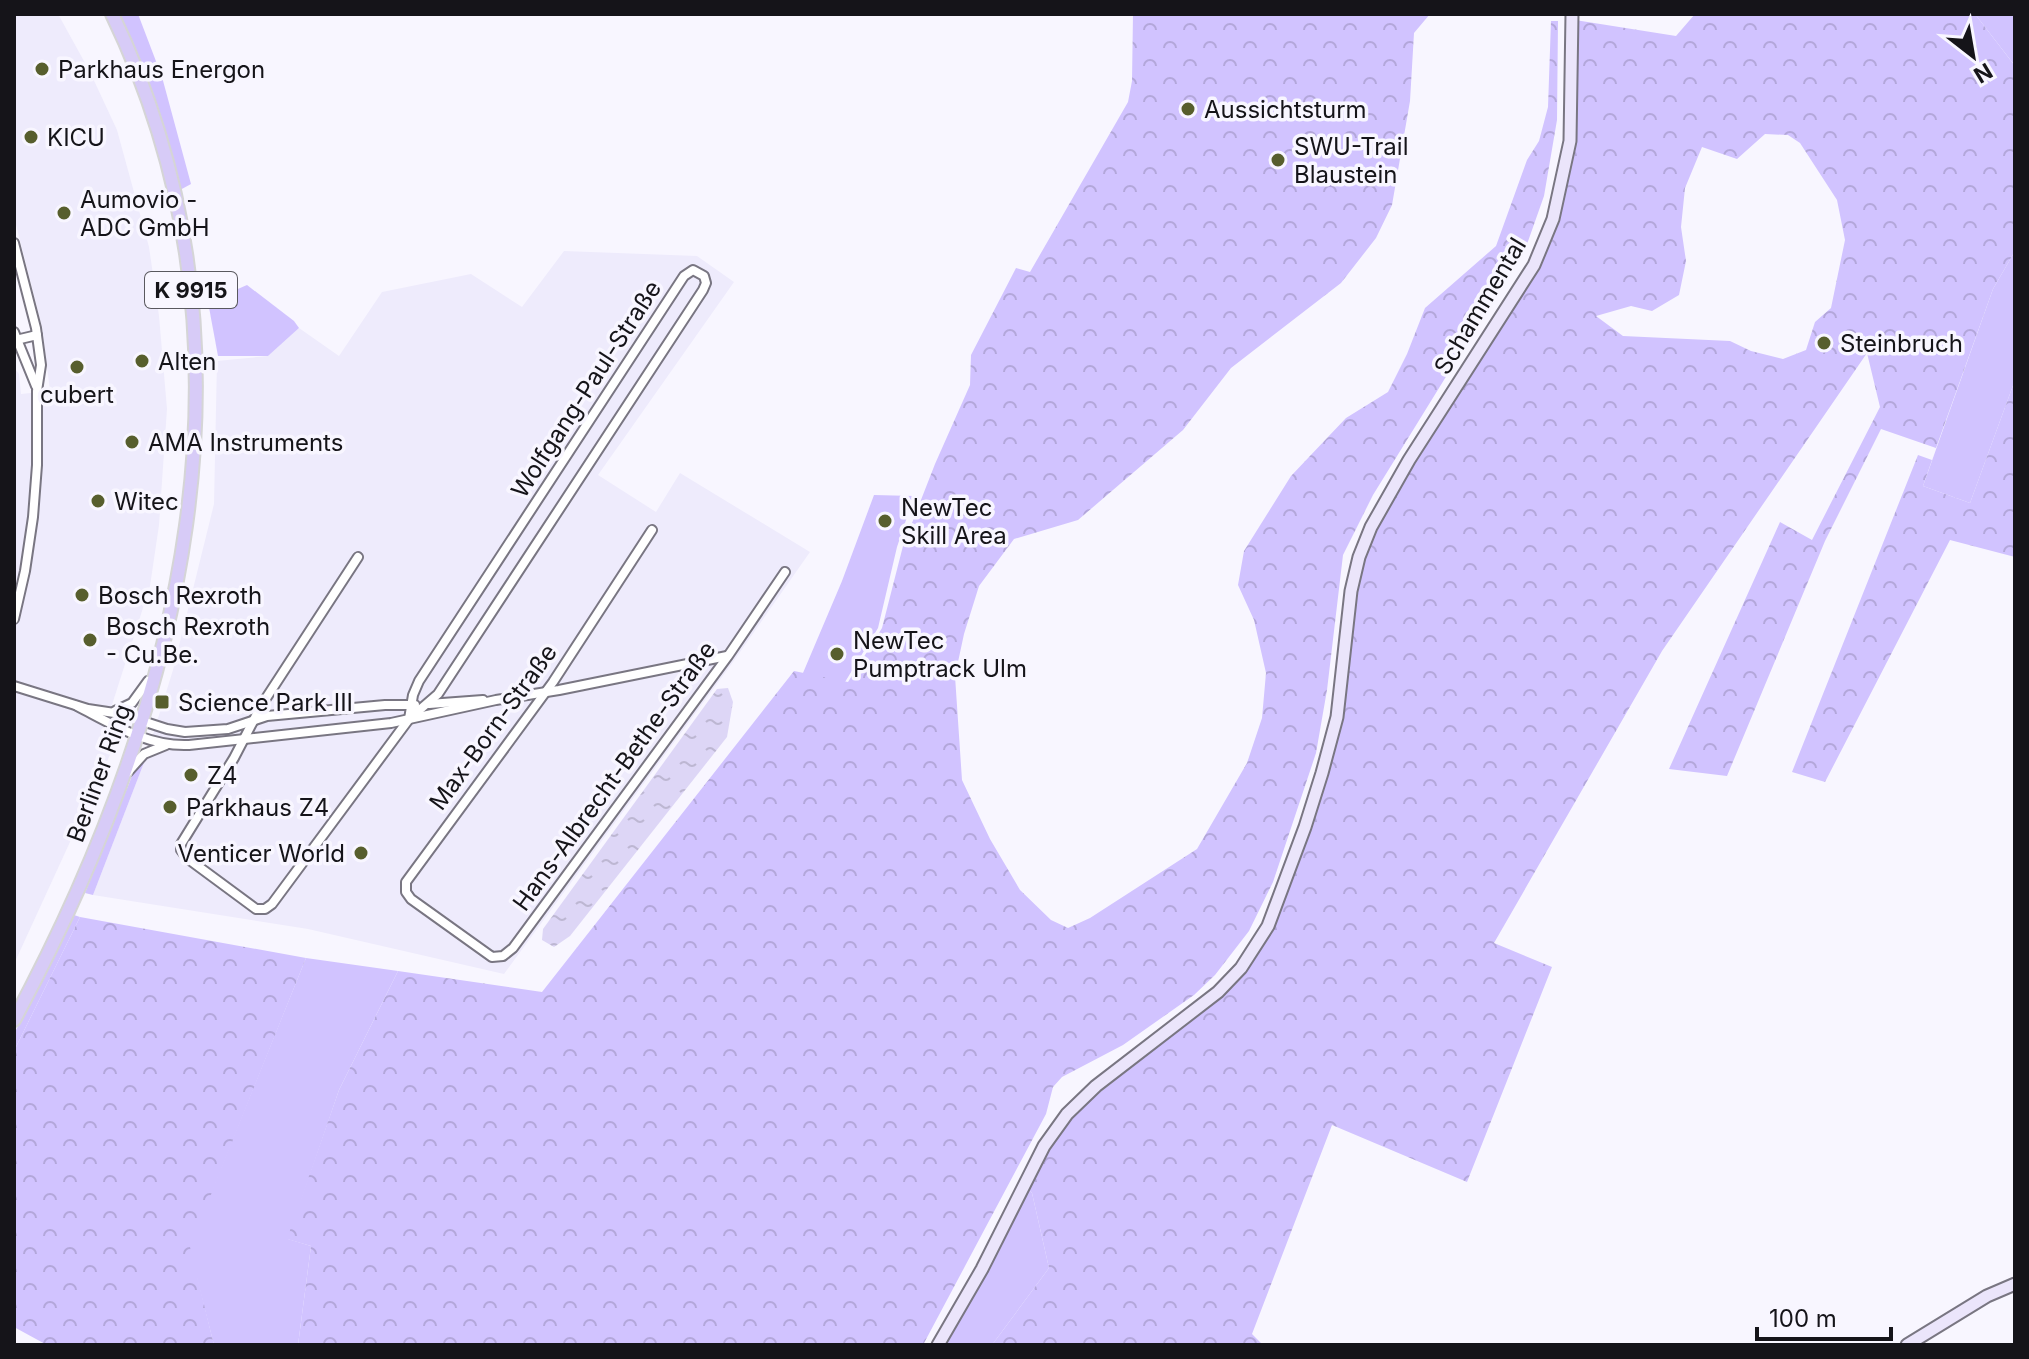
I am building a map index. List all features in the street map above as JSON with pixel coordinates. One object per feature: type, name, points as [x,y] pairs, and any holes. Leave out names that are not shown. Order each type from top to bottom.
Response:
[{"type":"main road","name":"Berliner Ring","points":[[14,1020],[77,892],[142,722],[174,604],[186,536],[195,451],[196,344],[187,254],[173,185],[137,72],[112,14]]},
{"type":"street","name":"Schammental","points":[[938,1345],[1009,1218],[1044,1146],[1067,1114],[1096,1086],[1218,992],[1241,968],[1268,926],[1305,827],[1333,731],[1342,684],[1351,591],[1359,557],[1386,497],[1534,265],[1553,219],[1570,141],[1572,14]]},
{"type":"street","points":[[14,243],[37,335],[41,365],[37,391],[35,505],[14,619]]},
{"type":"street","name":"Wolfgang-Paul-Straße","points":[[244,739],[180,847],[189,860],[254,908],[265,909],[274,902],[409,719],[429,704],[705,288],[705,278],[700,272],[693,270],[684,276],[419,681],[409,719]]},
{"type":"street","points":[[37,335],[15,336],[37,391]]},
{"type":"street","name":"Max-Born-Straße","points":[[456,932],[411,899],[406,892],[406,882],[545,692],[652,530]]},
{"type":"street","points":[[244,739],[253,720],[358,557]]},
{"type":"street","name":"Hans-Albrecht-Bethe-Straße","points":[[456,932],[492,957],[503,956],[510,951],[728,656],[785,572]]},
{"type":"street","points":[[121,781],[144,754],[167,745],[387,724],[728,656]]},
{"type":"street","points":[[109,713],[132,703],[158,667]]},
{"type":"street","points":[[14,686],[77,706],[125,715],[170,730],[190,732],[228,729],[267,716],[385,705],[496,700]]},
{"type":"street","points":[[77,706],[137,736],[167,745]]},
{"type":"street","points":[[1907,1345],[1987,1296],[2015,1284]]},
{"type":"shaded area","points":[[14,14],[58,14],[117,130],[149,247],[167,409],[159,525],[150,586],[102,736],[114,746],[14,964],[14,368],[19,374],[21,394],[50,391],[42,327],[14,217]]},
{"type":"shaded area","points":[[564,251],[697,256],[734,282],[598,475],[656,512],[680,473],[810,552],[733,662],[504,974],[308,929],[93,895],[145,760],[173,670],[214,504],[217,361],[268,356],[299,328],[339,356],[382,292],[471,274],[522,307]]},
{"type":"green space","points":[[119,14],[138,14],[162,77],[191,184],[180,190],[142,66]]},
{"type":"green space","points":[[1133,14],[1430,14],[1414,33],[1410,101],[1392,205],[1376,238],[1341,283],[1231,368],[1183,430],[1078,520],[1014,539],[979,586],[955,676],[962,780],[990,839],[1020,890],[1051,920],[1068,928],[1090,918],[1197,849],[1247,763],[1262,718],[1266,673],[1254,620],[1238,585],[1244,551],[1291,476],[1346,418],[1388,392],[1425,308],[1496,246],[1527,160],[1539,141],[1548,107],[1551,21],[1558,21],[1557,120],[1544,196],[1526,247],[1373,495],[1343,555],[1316,753],[1273,882],[1249,931],[1215,975],[1194,995],[1123,1045],[1062,1077],[1053,1087],[1046,1114],[923,1345],[298,1345],[311,1246],[287,1239],[339,1090],[398,971],[542,992],[794,671],[848,682],[882,628],[903,546],[970,385],[971,355],[1016,268],[1030,272],[1128,102],[1132,81]]},
{"type":"green space","points":[[1695,14],[1975,14],[2015,66],[2015,251],[1993,289],[1936,448],[1881,429],[1825,541],[1727,776],[1669,769],[1780,522],[1812,540],[1880,407],[1867,353],[1662,651],[1494,943],[1552,967],[1467,1182],[1332,1125],[1252,1334],[1263,1345],[992,1345],[1049,1268],[1032,1193],[1028,1189],[1060,1130],[1079,1109],[1227,991],[1259,951],[1278,916],[1323,790],[1336,743],[1362,565],[1392,496],[1532,277],[1558,215],[1568,183],[1574,133],[1575,20],[1676,36]],"holes":[[[1765,134],[1788,135],[1800,143],[1837,200],[1845,240],[1831,308],[1815,322],[1806,350],[1783,359],[1751,351],[1730,341],[1623,336],[1596,316],[1631,306],[1652,311],[1679,295],[1686,261],[1681,227],[1685,188],[1702,147],[1737,159]]]},
{"type":"green space","points":[[1975,14],[2015,14],[2015,65],[2012,62]]},
{"type":"green space","points":[[2015,251],[2015,380],[1970,503],[1923,486],[1993,289]]},
{"type":"green space","points":[[247,285],[299,328],[268,356],[218,356],[208,302]]},
{"type":"green space","points":[[2015,380],[2015,557],[1950,540],[1825,782],[1792,772],[1918,455],[1932,460],[1923,486],[1970,503]]},
{"type":"green space","points":[[874,495],[914,496],[897,547],[878,628],[845,682],[800,680],[842,581]]},
{"type":"green space","points":[[145,760],[93,895],[85,893],[132,776]]},
{"type":"green space","points":[[74,915],[80,917],[14,1051],[14,1034]]},
{"type":"green space","points":[[80,917],[306,958],[190,1247],[214,1345],[47,1345],[14,1327],[14,1051]]},
{"type":"green space","points":[[306,958],[398,971],[339,1090],[288,1239],[311,1246],[298,1345],[214,1345],[189,1247]]},
{"type":"green space","points":[[1028,1189],[1032,1193],[1049,1268],[992,1345],[942,1345]]},
{"type":"water","points":[[728,688],[733,702],[727,737],[570,936],[554,947],[542,940],[543,929],[717,689]]},
{"type":"place","name":"Parkhaus Energon","points":[[42,69]]},
{"type":"place","name":"Aussichtsturm","points":[[1188,109]]},
{"type":"place","name":"KICU","points":[[31,137]]},
{"type":"place","name":"SWU-Trail Blaustein","points":[[1278,160]]},
{"type":"place","name":"Aumovio - ADC GmbH","points":[[64,213]]},
{"type":"place","name":"Steinbruch","points":[[1824,343]]},
{"type":"place","name":"Alten","points":[[142,361]]},
{"type":"place","name":"cubert","points":[[77,367]]},
{"type":"place","name":"AMA Instruments","points":[[132,442]]},
{"type":"place","name":"Witec","points":[[98,501]]},
{"type":"place","name":"NewTec Skill Area","points":[[885,521]]},
{"type":"place","name":"Bosch Rexroth","points":[[82,595]]},
{"type":"place","name":"Bosch Rexroth - Cu.Be.","points":[[90,640]]},
{"type":"place","name":"NewTec Pumptrack Ulm","points":[[837,654]]},
{"type":"place","name":"Science Park III","points":[[162,702]]},
{"type":"place","name":"Z4","points":[[191,775]]},
{"type":"place","name":"Parkhaus Z4","points":[[170,807]]},
{"type":"place","name":"Venticer World","points":[[361,853]]}]
